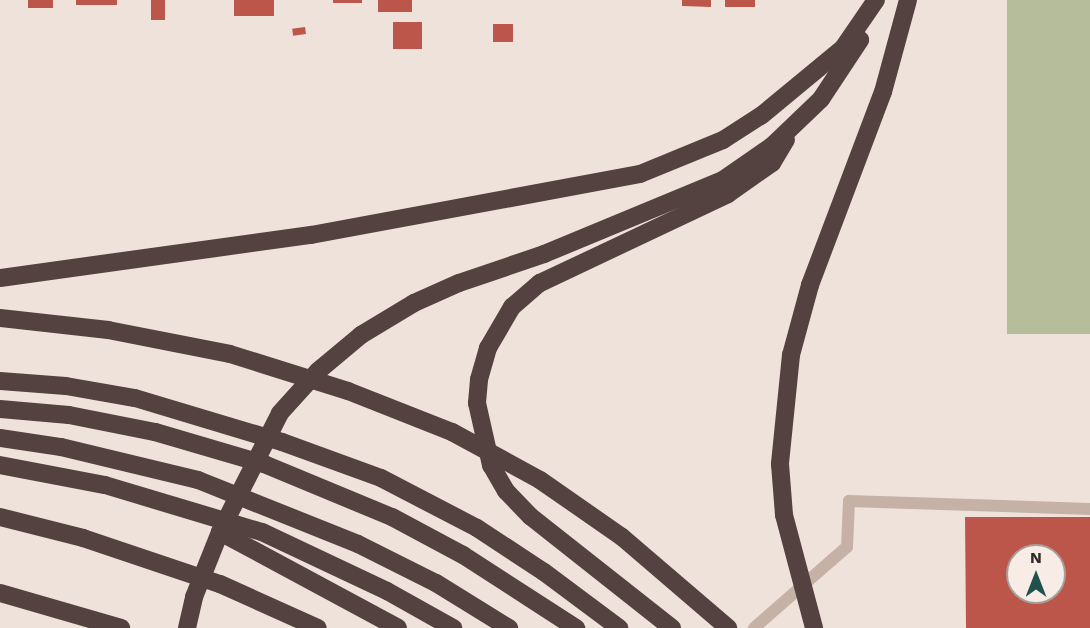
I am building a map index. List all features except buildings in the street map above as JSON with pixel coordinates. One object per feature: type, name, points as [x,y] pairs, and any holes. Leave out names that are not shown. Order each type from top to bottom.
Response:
[{"type":"highway","points":[[187,628],[194,597],[220,532],[280,413],[318,370],[361,335],[414,303],[459,283],[544,254],[723,180],[772,146],[796,123],[842,70],[877,0]]},
{"type":"highway","points":[[0,278],[311,235],[640,174],[723,140],[762,115],[843,48],[877,0]]},
{"type":"highway","points":[[814,628],[784,515],[780,464],[791,355],[810,285],[883,92],[908,0]]},
{"type":"highway","points":[[672,628],[530,516],[506,491],[491,465],[477,403],[479,380],[488,348],[512,307],[540,283],[728,194],[772,163],[796,123]]},
{"type":"highway","points":[[0,318],[108,330],[230,354],[348,391],[452,432],[540,480],[622,537],[728,628]]},
{"type":"highway","points":[[0,381],[66,386],[135,398],[224,423],[381,478],[477,528],[544,572],[619,628]]},
{"type":"highway","points":[[0,410],[69,415],[155,432],[264,464],[392,517],[463,555],[576,628]]},
{"type":"highway","points":[[0,438],[61,447],[198,480],[309,522],[398,564],[509,628]]},
{"type":"highway","points":[[0,465],[105,485],[262,532],[387,591],[453,628]]},
{"type":"highway","points":[[0,517],[83,538],[220,584],[318,628]]},
{"type":"highway","points":[[220,532],[398,628]]},
{"type":"highway","points":[[0,593],[121,628]]},
{"type":"lane","points":[[754,628],[847,547],[849,501],[1090,509]]},
{"type":"green space","points":[[1007,0],[1090,0],[1090,334],[1007,334]]}]
